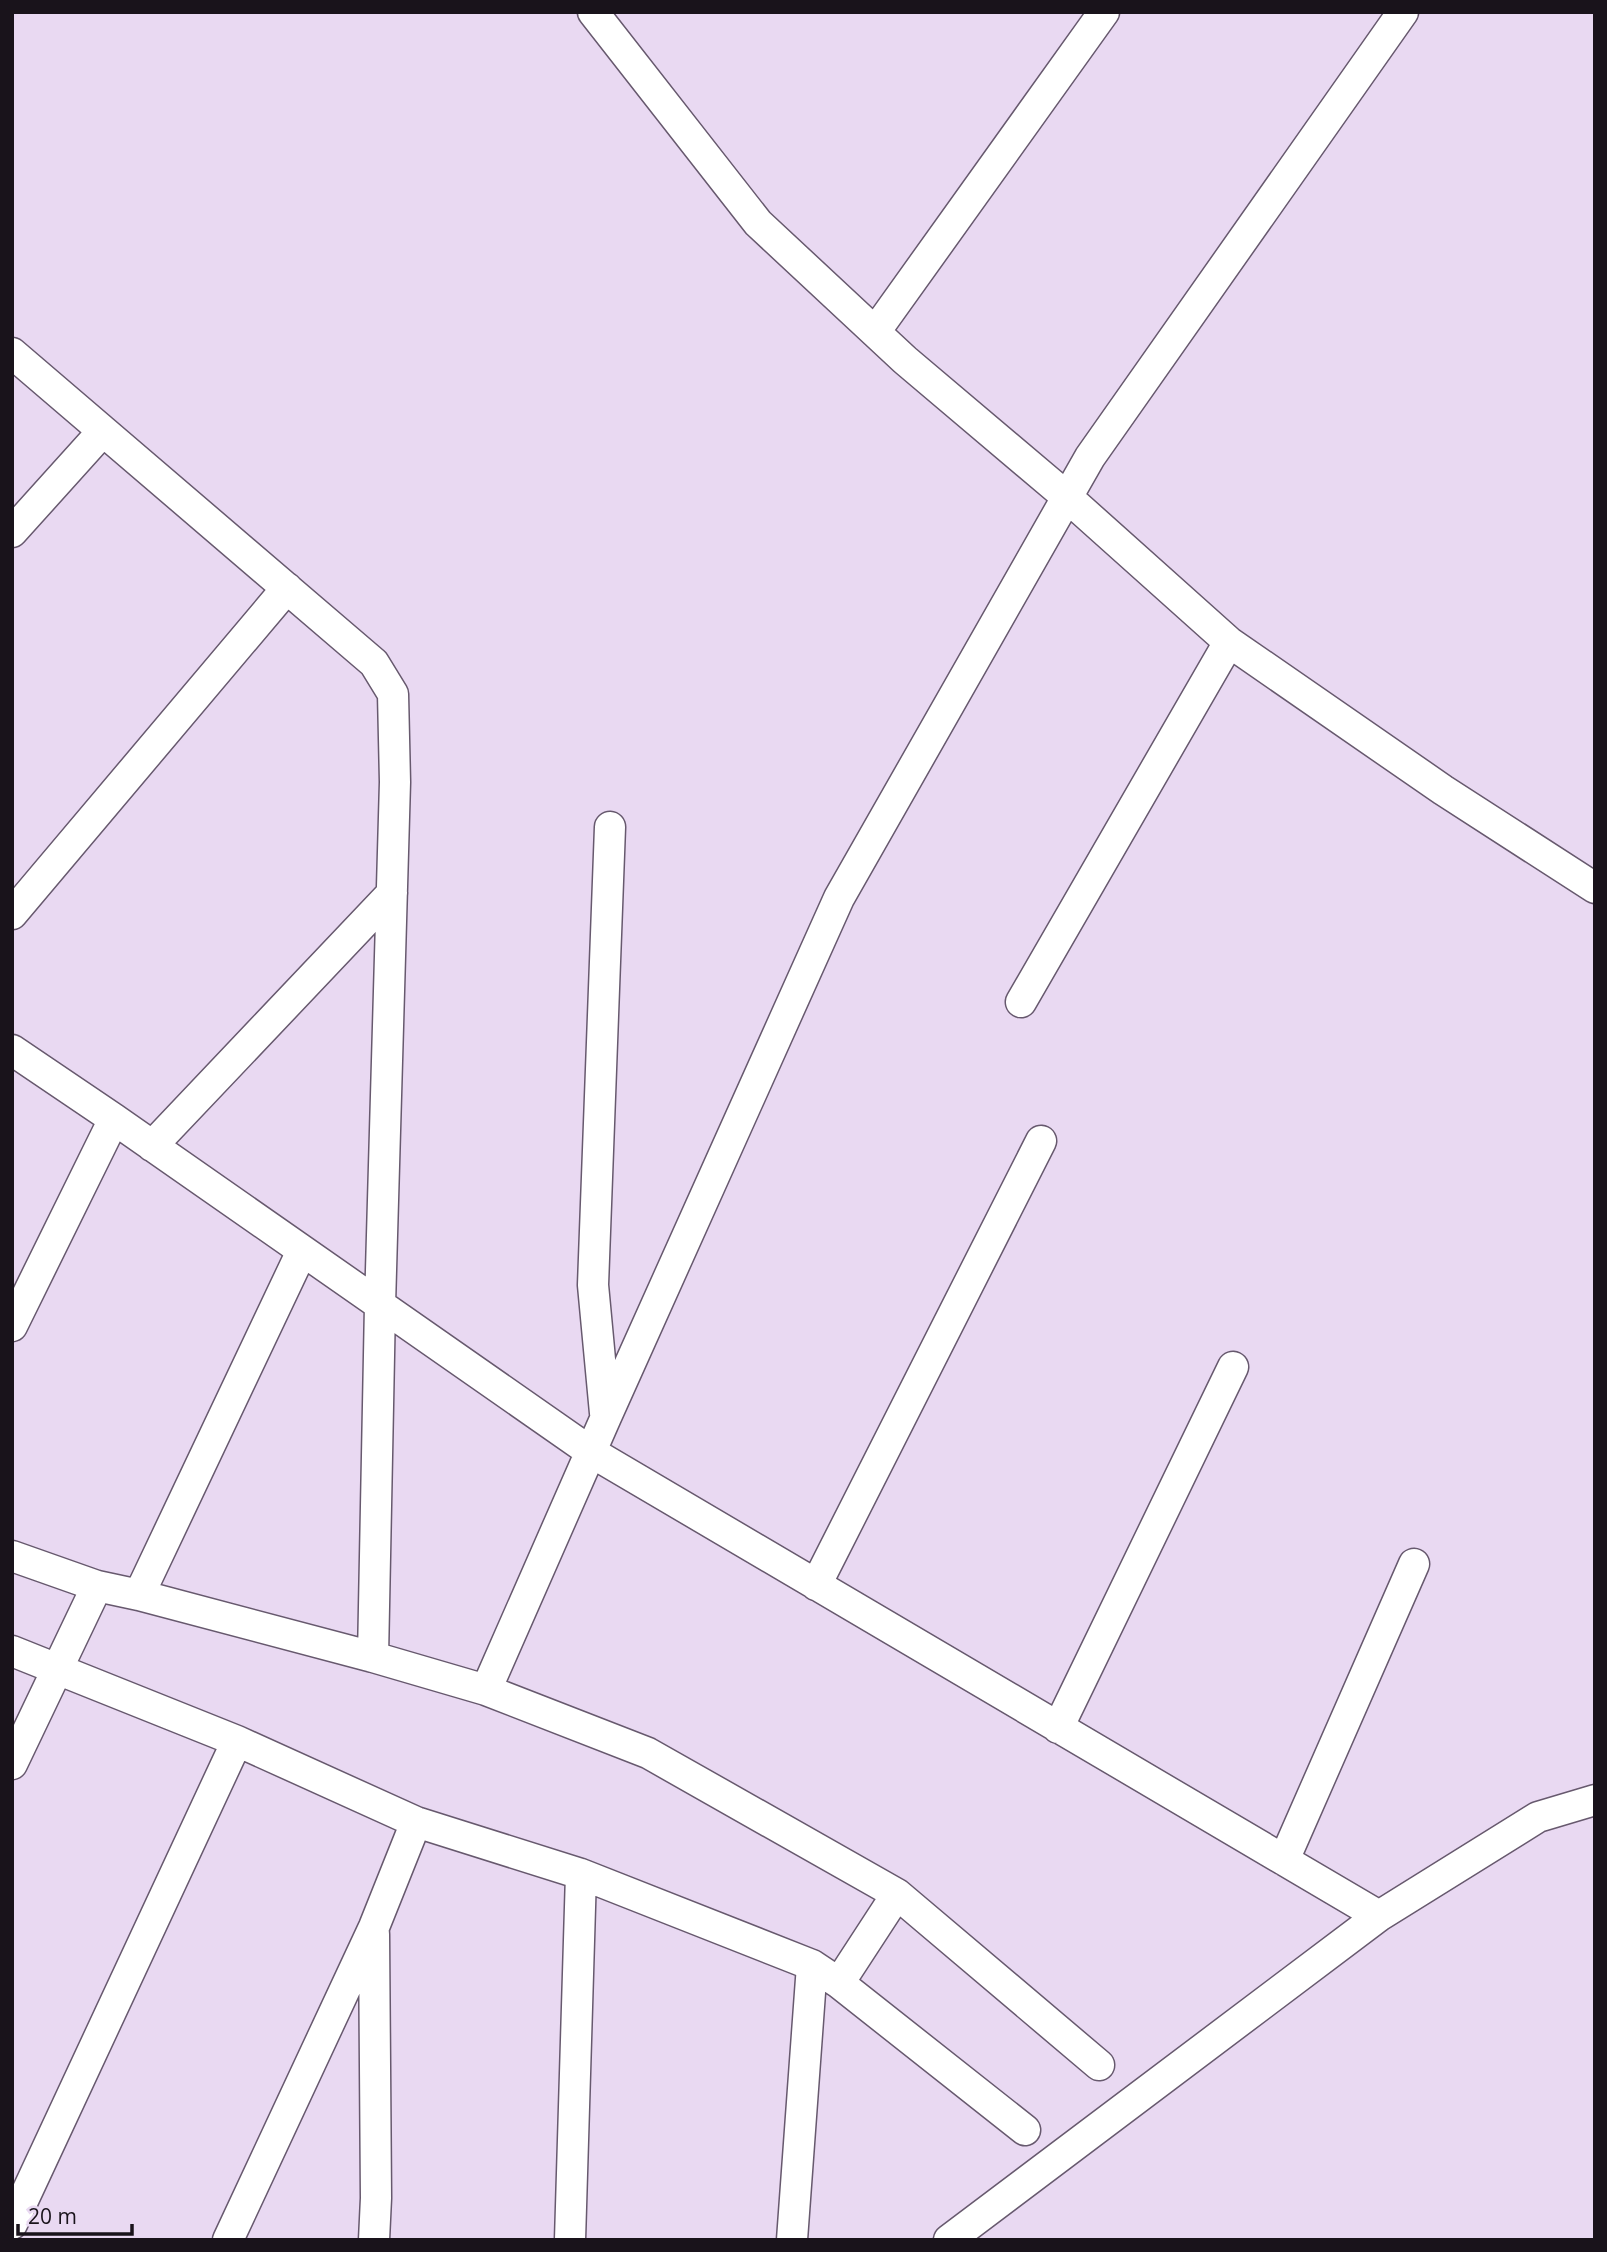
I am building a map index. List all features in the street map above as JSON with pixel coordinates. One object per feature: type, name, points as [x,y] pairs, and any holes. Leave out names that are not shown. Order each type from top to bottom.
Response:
[{"type":"street","points":[[593,12],[758,223],[905,360],[1068,497],[1228,642],[1443,790],[1595,888]]},
{"type":"street","points":[[875,332],[1104,12]]},
{"type":"street","points":[[486,1690],[839,898],[1090,457],[1403,12]]},
{"type":"street","points":[[12,353],[374,663],[393,694],[395,782],[373,1657]]},
{"type":"street","points":[[12,532],[103,431]]},
{"type":"street","points":[[12,914],[287,588]]},
{"type":"street","points":[[1021,1002],[1228,642]]},
{"type":"street","points":[[606,1417],[593,1285],[610,827]]},
{"type":"street","points":[[152,1146],[392,893]]},
{"type":"street","points":[[12,1050],[591,1452],[1379,1916]]},
{"type":"street","points":[[12,1326],[114,1119]]},
{"type":"street","points":[[816,1585],[1041,1141]]},
{"type":"street","points":[[139,1595],[302,1251]]},
{"type":"street","points":[[1058,1728],[1233,1367]]},
{"type":"street","points":[[12,1556],[97,1586],[373,1657],[486,1690],[648,1753],[897,1894],[1099,2065]]},
{"type":"street","points":[[1284,1860],[1414,1563]]},
{"type":"street","points":[[12,1764],[97,1586]]},
{"type":"street","points":[[12,1651],[237,1741],[416,1822],[580,1874],[813,1965],[1025,2130]]},
{"type":"street","points":[[12,2224],[237,1741]]},
{"type":"street","points":[[949,2240],[1379,1916],[1538,1817],[1595,1800]]},
{"type":"street","points":[[228,2240],[374,1927],[416,1822]]},
{"type":"street","points":[[570,2240],[580,1874]]},
{"type":"street","points":[[839,1983],[897,1894]]},
{"type":"street","points":[[374,1927],[374,2240]]},
{"type":"street","points":[[792,2240],[813,1965]]}]
